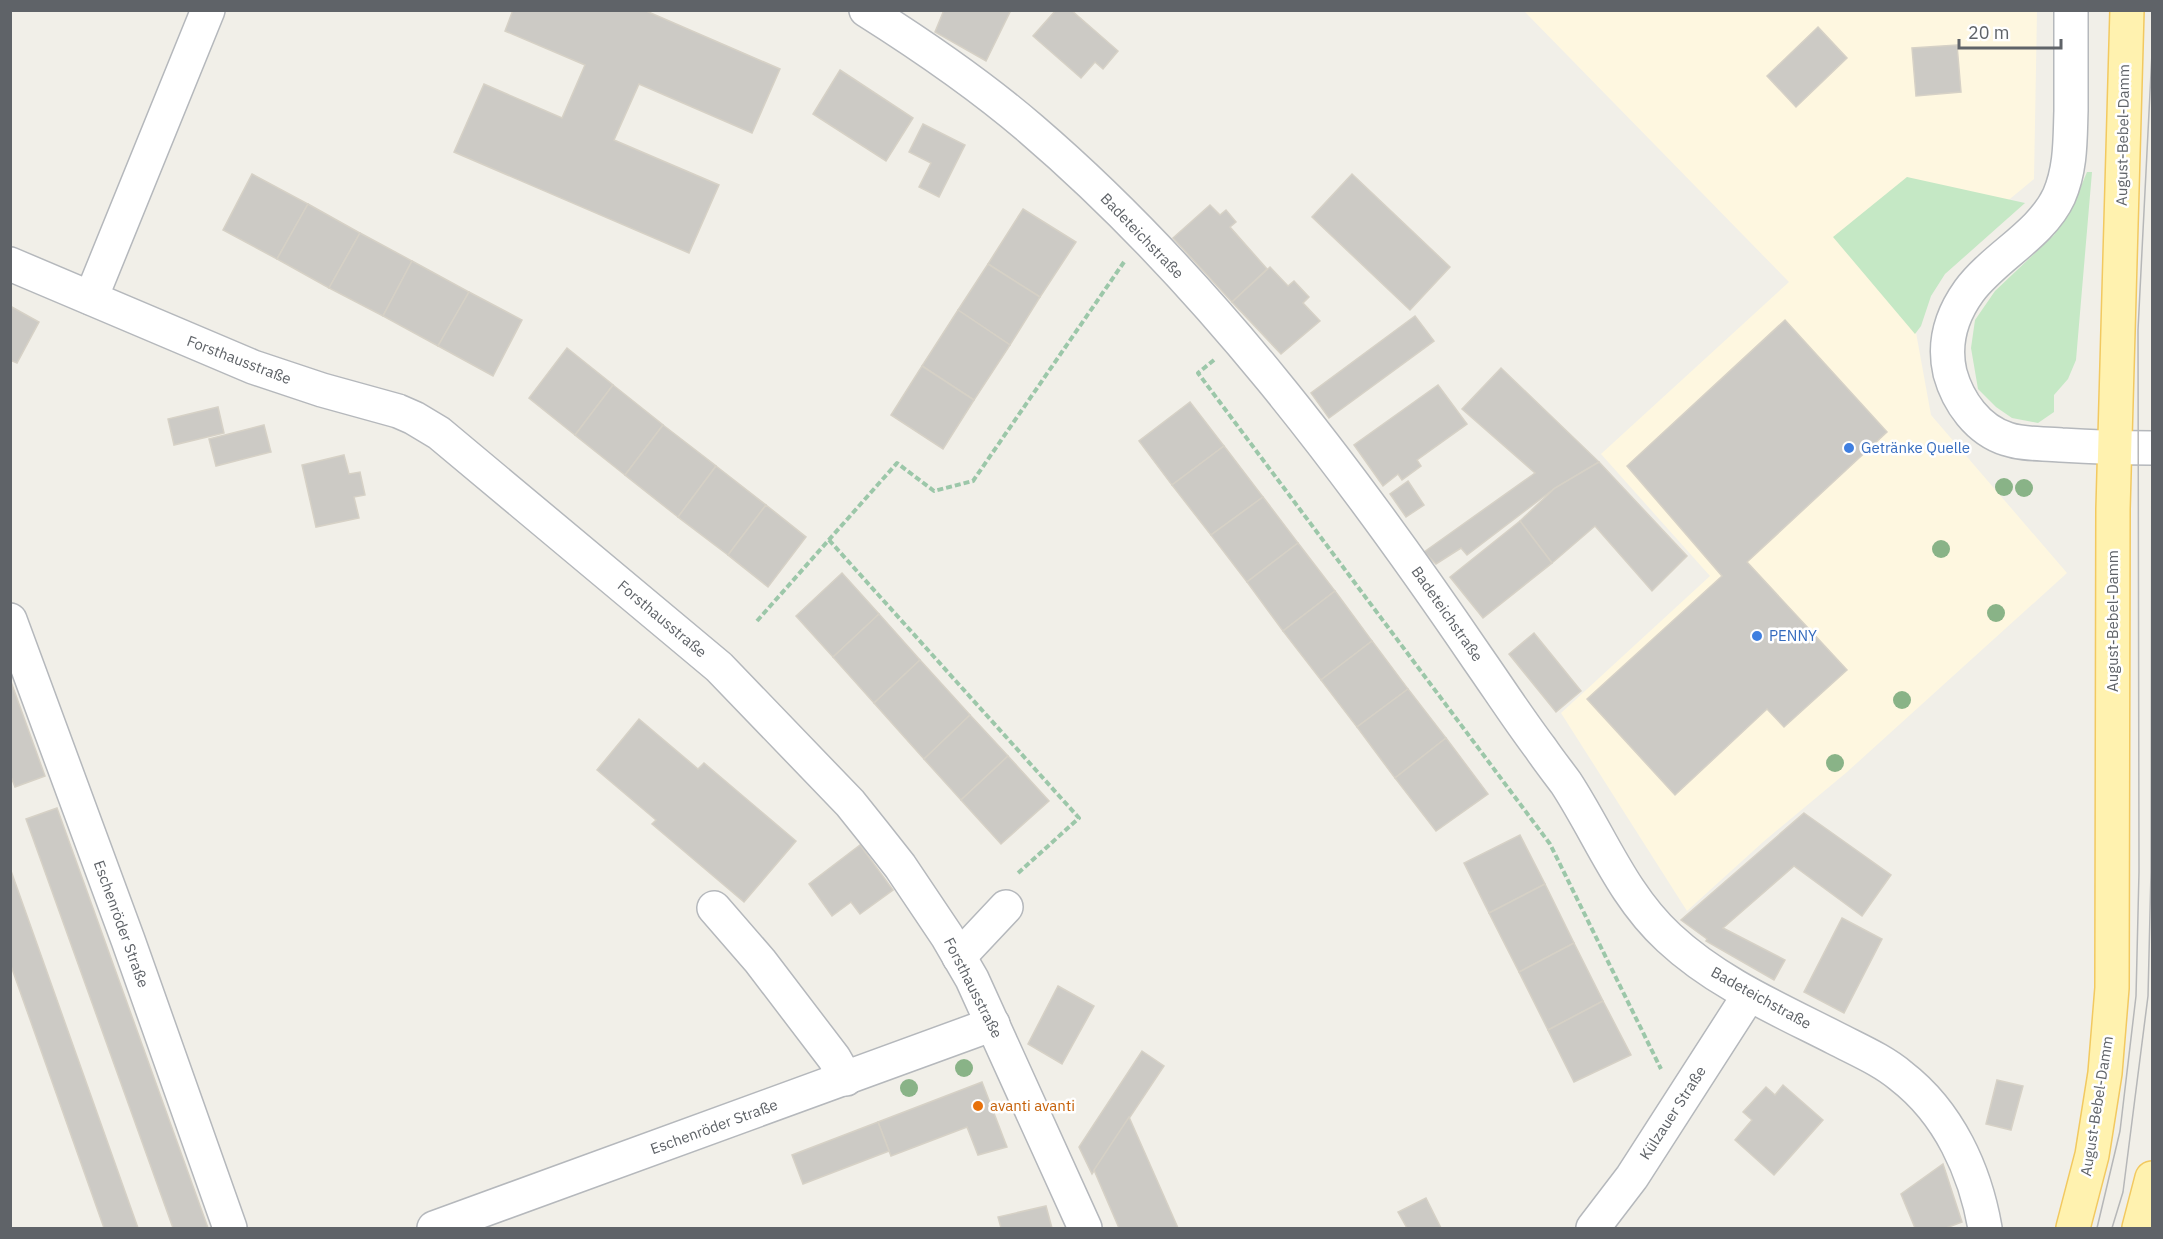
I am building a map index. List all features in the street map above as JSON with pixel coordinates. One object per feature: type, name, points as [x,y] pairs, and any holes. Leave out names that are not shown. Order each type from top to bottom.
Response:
[{"type":"main road","name":"August-Bebel-Damm","points":[[2073,1228],[2092,1155],[2105,1073],[2112,987],[2114,448],[2127,10]]},
{"type":"main road","points":[[2139,1228],[2152,1178]]},
{"type":"street","points":[[91,298],[208,10]]},
{"type":"street","name":"Badeteichstraße","points":[[866,10],[939,58],[1030,127],[1149,240],[1238,340],[1336,459],[1565,782],[1608,857],[1642,909],[1669,939],[1716,974],[1749,994],[1870,1056],[1897,1072],[1914,1086],[1936,1112],[1962,1155],[1977,1192],[1985,1228]]},
{"type":"street","points":[[2071,10],[2070,146],[2064,182],[2058,197],[2044,219],[1986,270],[1970,290],[1955,314],[1948,337],[1948,362],[1953,382],[1963,404],[1980,424],[1999,436],[2020,442],[2152,448]]},
{"type":"street","name":"Forsthausstraße","points":[[10,264],[254,367],[322,390],[398,411],[414,418],[439,433],[718,667],[850,803],[900,866],[960,957],[993,1024],[1085,1228]]},
{"type":"street","name":"Eschenröder Straße","points":[[10,620],[128,940],[230,1228]]},
{"type":"street","points":[[960,957],[1006,906]]},
{"type":"street","points":[[714,908],[760,961],[834,1058],[846,1080]]},
{"type":"street","name":"Külzauer Straße","points":[[1593,1228],[1632,1177],[1749,994]]},
{"type":"street","name":"Eschenröder Straße","points":[[434,1228],[846,1080],[993,1024]]},
{"type":"path","points":[[758,621],[897,463],[934,491],[973,481],[1126,259],[1149,240]]},
{"type":"path","points":[[1238,340],[1198,373],[1550,844],[1678,1105]]},
{"type":"path","points":[[829,540],[1079,818],[995,894],[1006,906]]},
{"type":"shaded area","points":[[1524,11],[2037,11],[2034,179],[1952,247],[1915,327],[1931,415],[2067,573],[1847,772],[1763,842],[1687,911],[1561,713],[1710,576],[1601,454],[1789,282]]},
{"type":"green space","points":[[2087,172],[2092,172],[2076,360],[2068,379],[2054,395],[2054,412],[2038,423],[2012,418],[1996,407],[1978,389],[1971,348],[1975,320],[1995,291],[2054,235],[2072,208]]},
{"type":"green space","points":[[1907,177],[2025,203],[1945,274],[1931,296],[1921,326],[1915,334],[1833,237]]},
{"type":"building","points":[[513,10],[644,10],[780,69],[752,133],[639,84],[614,140],[719,185],[689,253],[454,152],[484,84],[562,118],[585,65],[505,31]]},
{"type":"building","points":[[944,10],[1011,10],[986,61],[935,32]]},
{"type":"building","points":[[1056,10],[1071,10],[1118,51],[1103,69],[1095,62],[1081,78],[1033,36]]},
{"type":"building","points":[[1818,27],[1847,58],[1796,107],[1767,76]]},
{"type":"building","points":[[1957,45],[1961,92],[1916,96],[1912,48]]},
{"type":"building","points":[[840,70],[913,118],[886,161],[813,114]]},
{"type":"building","points":[[923,124],[965,145],[939,197],[919,187],[931,163],[909,152]]},
{"type":"building","points":[[252,174],[308,204],[277,259],[223,230]]},
{"type":"building","points":[[1352,174],[1450,267],[1410,310],[1312,217]]},
{"type":"building","points":[[308,204],[360,233],[329,288],[277,259]]},
{"type":"building","points":[[1210,205],[1220,215],[1226,210],[1236,222],[1230,227],[1267,269],[1232,302],[1173,238]]},
{"type":"building","points":[[1023,209],[1076,242],[1040,297],[988,264]]},
{"type":"building","points":[[360,233],[412,261],[383,316],[329,288]]},
{"type":"building","points":[[412,261],[469,292],[438,346],[383,316]]},
{"type":"building","points":[[988,264],[1040,297],[1010,345],[958,310]]},
{"type":"building","points":[[1270,267],[1288,286],[1294,281],[1309,297],[1303,303],[1320,321],[1281,354],[1232,302]]},
{"type":"building","points":[[469,292],[522,320],[493,376],[438,346]]},
{"type":"building","points":[[10,306],[39,322],[17,363],[10,360]]},
{"type":"building","points":[[958,310],[1010,345],[974,400],[922,366]]},
{"type":"building","points":[[1415,316],[1434,341],[1329,418],[1311,393]]},
{"type":"building","points":[[1785,320],[1887,432],[1747,562],[1847,670],[1784,727],[1767,709],[1675,795],[1587,699],[1722,576],[1627,466]]},
{"type":"building","points":[[567,348],[613,385],[575,435],[529,398]]},
{"type":"building","points":[[922,366],[974,400],[943,449],[891,415]]},
{"type":"building","points":[[1501,368],[1599,462],[1555,488],[1467,555],[1461,548],[1436,564],[1424,552],[1535,473],[1462,409]]},
{"type":"building","points":[[613,385],[663,425],[625,475],[575,435]]},
{"type":"building","points":[[1438,385],[1467,424],[1417,460],[1421,466],[1402,480],[1398,474],[1383,486],[1354,445]]},
{"type":"building","points":[[1190,402],[1224,446],[1172,485],[1139,441]]},
{"type":"building","points":[[218,407],[224,433],[174,445],[168,419]]},
{"type":"building","points":[[264,425],[271,452],[216,466],[209,439]]},
{"type":"building","points":[[663,425],[716,466],[678,517],[625,475]]},
{"type":"building","points":[[1224,446],[1263,497],[1211,535],[1172,485]]},
{"type":"building","points":[[344,455],[349,474],[360,472],[365,495],[354,497],[359,518],[316,527],[302,465]]},
{"type":"building","points":[[1599,462],[1687,556],[1652,591],[1595,526],[1552,563],[1520,521],[1555,488]]},
{"type":"building","points":[[716,466],[766,505],[728,555],[678,517]]},
{"type":"building","points":[[1408,481],[1424,505],[1406,517],[1390,494]]},
{"type":"building","points":[[1263,497],[1298,543],[1247,582],[1211,535]]},
{"type":"building","points":[[766,505],[806,537],[768,587],[728,555]]},
{"type":"building","points":[[1520,521],[1552,563],[1483,618],[1450,577]]},
{"type":"building","points":[[1298,543],[1335,591],[1283,631],[1247,582]]},
{"type":"building","points":[[842,573],[879,614],[833,657],[796,616]]},
{"type":"building","points":[[1335,591],[1372,641],[1321,680],[1283,631]]},
{"type":"building","points":[[879,614],[920,660],[874,703],[833,657]]},
{"type":"building","points":[[1534,633],[1581,691],[1556,712],[1509,654]]},
{"type":"building","points":[[1372,641],[1408,689],[1357,727],[1321,680]]},
{"type":"building","points":[[920,660],[970,715],[924,759],[874,703]]},
{"type":"building","points":[[10,679],[45,776],[15,787],[10,774]]},
{"type":"building","points":[[1408,689],[1446,738],[1395,778],[1357,727]]},
{"type":"building","points":[[970,715],[1008,756],[961,800],[924,759]]},
{"type":"building","points":[[639,719],[698,769],[704,763],[796,841],[744,902],[652,824],[656,820],[597,770]]},
{"type":"building","points":[[1446,738],[1488,794],[1436,831],[1395,778]]},
{"type":"building","points":[[1008,756],[1049,801],[1001,844],[961,800]]},
{"type":"building","points":[[57,808],[208,1228],[173,1228],[26,819]]},
{"type":"building","points":[[1804,813],[1891,875],[1862,916],[1794,866],[1723,928],[1785,960],[1774,980],[1706,941],[1707,939],[1681,920]]},
{"type":"building","points":[[1520,835],[1545,884],[1489,913],[1464,863]]},
{"type":"building","points":[[860,845],[893,890],[860,914],[851,902],[832,916],[809,884]]},
{"type":"building","points":[[10,868],[138,1228],[104,1228],[10,963]]},
{"type":"building","points":[[1545,884],[1574,943],[1519,972],[1489,913]]},
{"type":"building","points":[[1842,918],[1882,939],[1844,1013],[1804,992]]},
{"type":"building","points":[[1574,943],[1603,1001],[1548,1030],[1519,972]]},
{"type":"building","points":[[1058,986],[1094,1006],[1062,1064],[1028,1044]]},
{"type":"building","points":[[1603,1001],[1631,1055],[1574,1082],[1548,1030]]},
{"type":"building","points":[[1142,1051],[1164,1066],[1092,1174],[1079,1147]]},
{"type":"building","points":[[1997,1080],[2023,1086],[2011,1130],[1986,1124]]},
{"type":"building","points":[[982,1082],[1007,1147],[978,1155],[967,1127],[891,1156],[878,1122]]},
{"type":"building","points":[[1783,1085],[1823,1120],[1774,1175],[1735,1140],[1752,1120],[1743,1112],[1766,1087],[1775,1095]]},
{"type":"building","points":[[1129,1117],[1178,1228],[1119,1228],[1094,1170]]},
{"type":"building","points":[[878,1122],[889,1151],[803,1184],[792,1155]]},
{"type":"building","points":[[1943,1164],[1962,1222],[1946,1228],[1915,1228],[1901,1194]]},
{"type":"building","points":[[1426,1198],[1441,1228],[1407,1228],[1398,1212]]},
{"type":"building","points":[[1046,1206],[1052,1228],[1001,1228],[998,1217]]},
{"type":"tram line","points":[[2097,1228],[2120,1131],[2136,996],[2139,872],[2138,330],[2152,53]]},
{"type":"tram line","points":[[2112,1228],[2123,1192],[2148,996],[2151,872],[2152,366]]},
{"type":"place","name":"Getränke Quelle","points":[[1849,448]]},
{"type":"place","name":"PENNY","points":[[1757,636]]},
{"type":"place","name":"avanti avanti","points":[[978,1106]]}]
